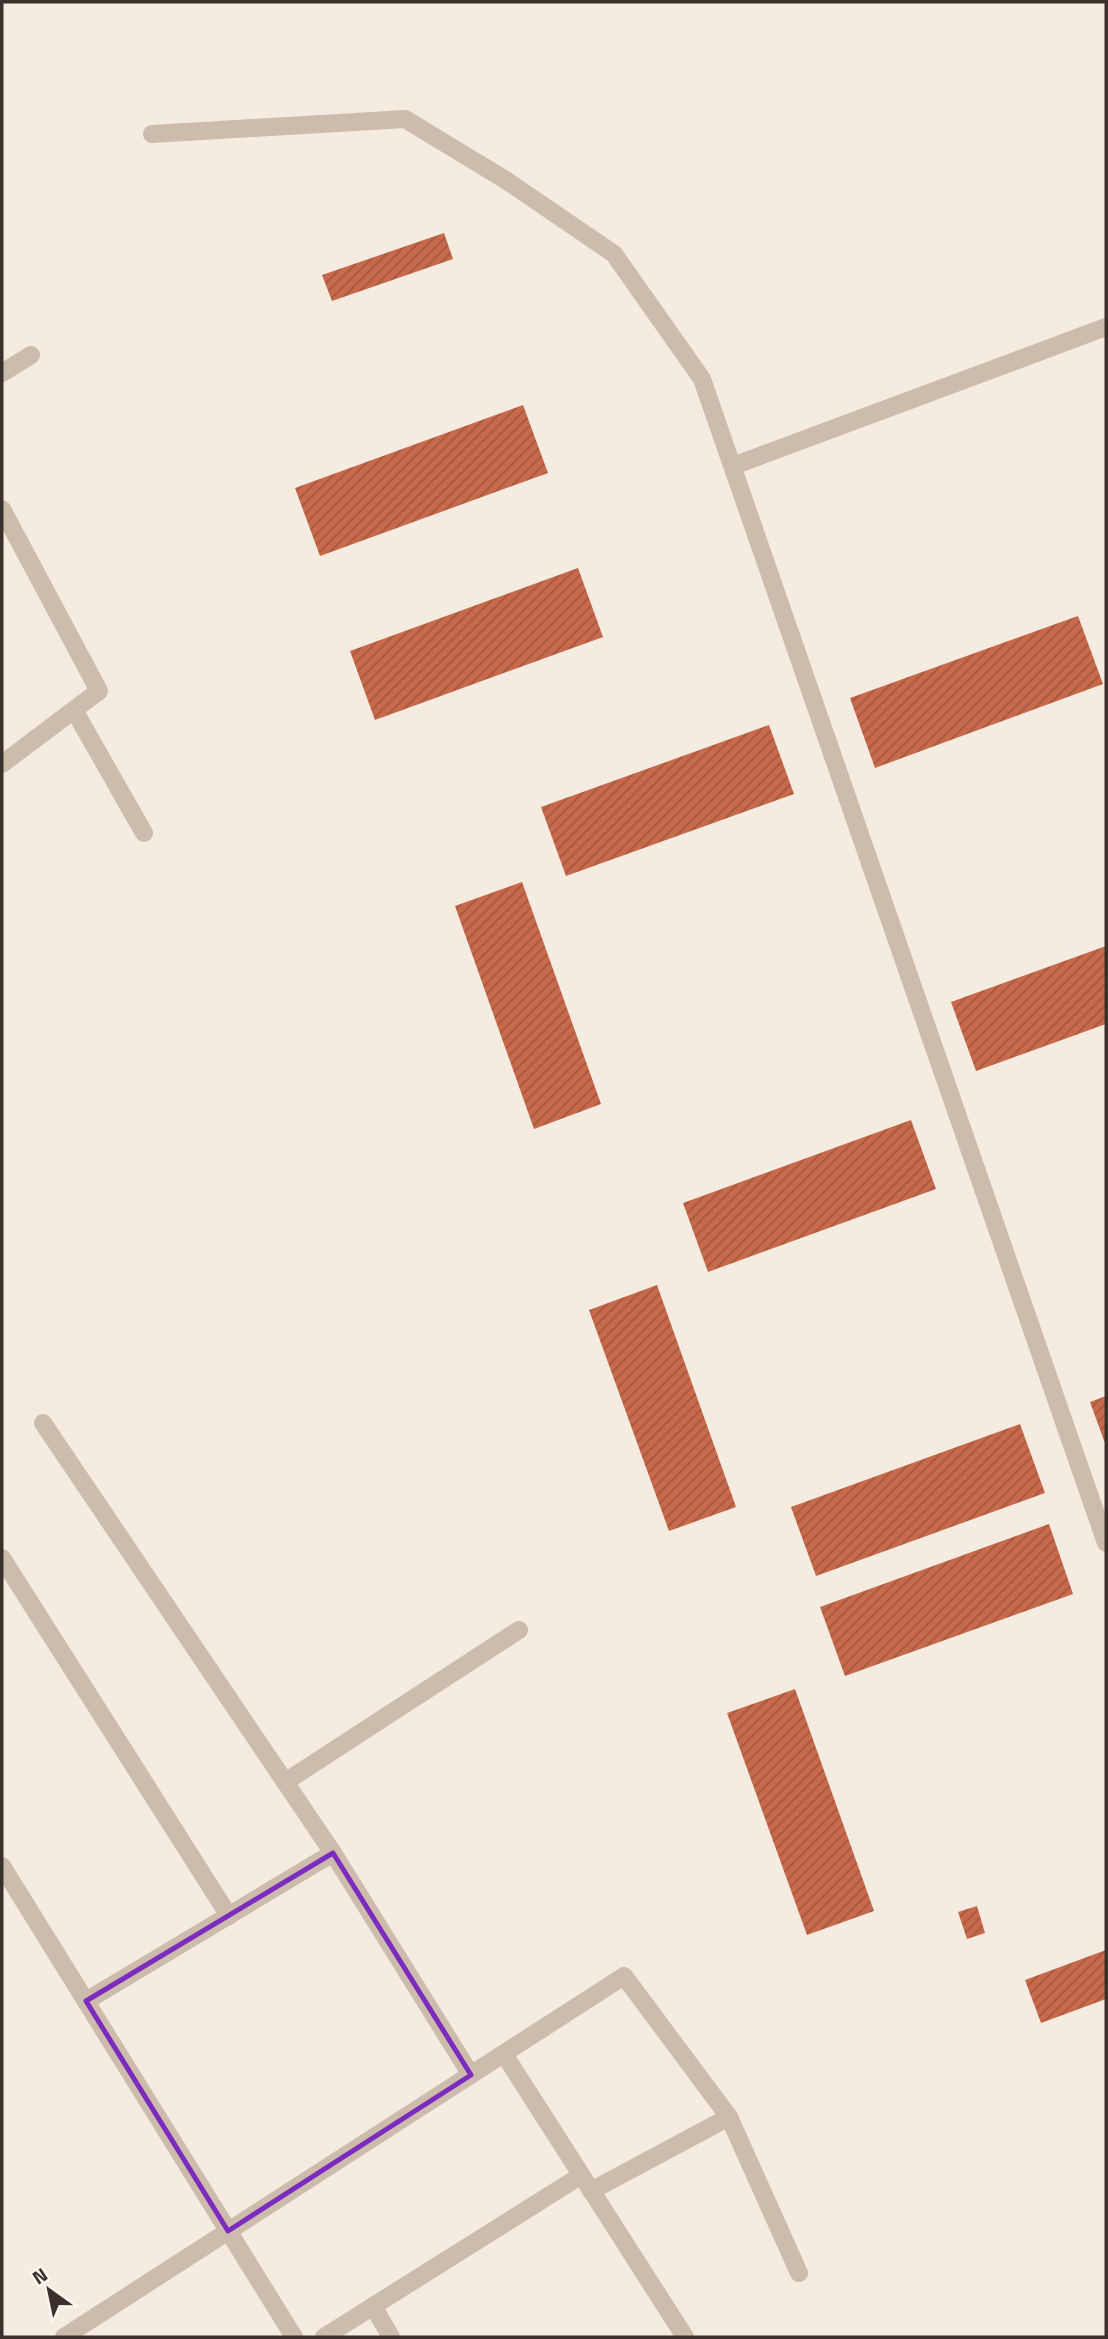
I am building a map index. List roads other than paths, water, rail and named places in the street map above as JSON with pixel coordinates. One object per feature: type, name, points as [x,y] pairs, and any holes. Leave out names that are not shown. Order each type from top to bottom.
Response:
[{"type":"street","points":[[152,134],[405,119],[504,180],[614,254],[702,379],[1106,1543]]},
{"type":"street","points":[[733,466],[1106,327]]},
{"type":"street","points":[[2,373],[31,355]]},
{"type":"street","points":[[2,509],[99,691],[2,764]]},
{"type":"street","points":[[74,710],[144,833]]},
{"type":"street","points":[[43,1423],[333,1853],[471,2075]]},
{"type":"street","points":[[2,1558],[8,1581],[229,1916]]},
{"type":"street","points":[[285,1782],[519,1630]]},
{"type":"street","points":[[86,2001],[333,1853]]},
{"type":"street","points":[[2,1866],[295,2337]]},
{"type":"street","points":[[64,2337],[624,1976],[729,2117],[799,2273]]},
{"type":"street","points":[[503,2054],[685,2337]]},
{"type":"street","points":[[591,2191],[729,2117]]},
{"type":"street","points":[[324,2337],[580,2176]]},
{"type":"street","points":[[373,2306],[391,2337]]}]
